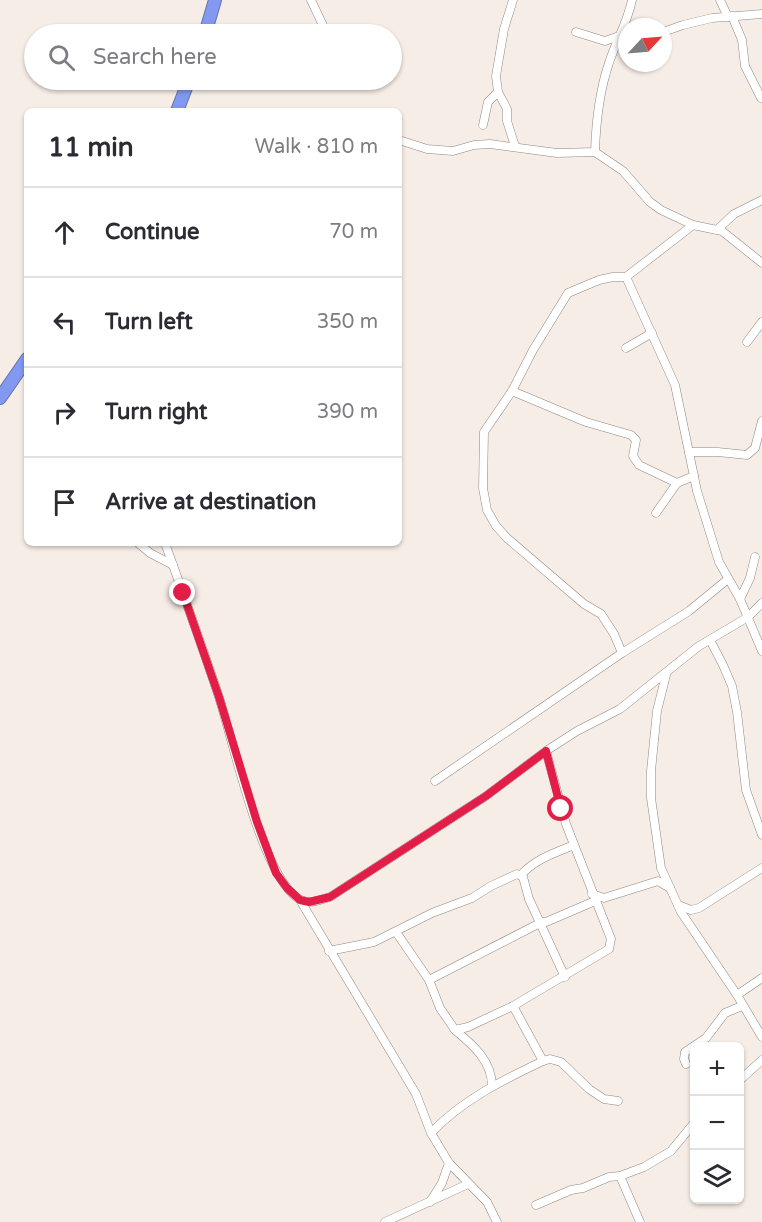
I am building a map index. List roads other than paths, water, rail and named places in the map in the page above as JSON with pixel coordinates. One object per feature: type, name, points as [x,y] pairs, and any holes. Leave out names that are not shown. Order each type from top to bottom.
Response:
[{"type":"highway","points":[[208,24],[215,0]]},
{"type":"highway","points":[[178,108],[185,90]]},
{"type":"highway","points":[[0,398],[24,363]]},
{"type":"street","points":[[311,0],[322,24]]},
{"type":"street","points":[[513,0],[504,29],[497,67],[498,92],[507,109],[507,121],[515,147]]},
{"type":"street","points":[[628,18],[632,0]]},
{"type":"street","points":[[720,0],[742,40],[745,66],[761,98]]},
{"type":"street","points":[[672,29],[694,22],[762,14]]},
{"type":"street","points":[[576,32],[605,41],[618,40]]},
{"type":"street","points":[[595,152],[598,101],[610,59],[618,47]]},
{"type":"street","points":[[483,125],[488,102],[498,92]]},
{"type":"street","points":[[402,141],[427,149],[453,151],[480,144],[557,153],[595,152],[623,171],[650,202],[661,210],[693,225],[718,229],[762,263]]},
{"type":"street","points":[[718,229],[734,214],[762,200]]},
{"type":"street","points":[[622,653],[614,634],[601,614],[584,604],[496,526],[487,510],[483,488],[484,432],[512,391],[533,350],[568,293],[599,280],[626,277],[693,225]]},
{"type":"street","points":[[626,277],[675,385],[694,476],[711,541],[719,562],[748,616],[762,651]]},
{"type":"street","points":[[747,342],[762,322]]},
{"type":"street","points":[[626,348],[652,333]]},
{"type":"street","points":[[512,391],[586,422],[631,435],[636,440],[633,456],[639,465],[677,483]]},
{"type":"street","points":[[689,452],[747,455],[755,448],[762,421]]},
{"type":"street","points":[[656,513],[677,483],[694,476]]},
{"type":"street","points":[[142,546],[173,565]]},
{"type":"street","points":[[166,546],[219,697],[260,833],[276,873],[300,900],[416,1094],[431,1132],[449,1163],[487,1202],[497,1222]]},
{"type":"street","points":[[740,599],[750,578],[755,557]]},
{"type":"street","points":[[435,781],[622,653],[689,611],[728,579]]},
{"type":"street","points":[[300,900],[309,902],[330,897],[486,796],[546,751],[577,731],[620,709],[710,640],[748,616],[762,604]]},
{"type":"street","points":[[710,640],[732,686],[746,790],[762,836]]},
{"type":"street","points":[[666,675],[657,711],[651,771],[652,809],[661,867],[685,919],[762,1037]]},
{"type":"street","points":[[454,1030],[468,1027],[513,1006],[609,949],[610,939],[561,809],[546,751]]},
{"type":"street","points":[[330,951],[360,946],[396,932],[432,913],[472,898],[510,877],[521,875],[530,865],[574,845]]},
{"type":"street","points":[[657,881],[661,867]]},
{"type":"street","points":[[678,905],[691,910],[699,908],[762,868]]},
{"type":"street","points":[[521,875],[565,977]]},
{"type":"street","points":[[429,980],[540,922],[551,920],[594,898],[604,898],[657,881],[672,889]]},
{"type":"street","points":[[599,911],[604,898]]},
{"type":"street","points":[[396,932],[429,980],[440,1008],[454,1030],[481,1054],[488,1068],[492,1086]]},
{"type":"street","points":[[736,995],[762,978]]},
{"type":"street","points":[[513,1006],[543,1060]]},
{"type":"street","points":[[686,1064],[684,1059],[686,1052],[706,1038],[725,1013],[742,1006]]},
{"type":"street","points":[[431,1132],[448,1116],[492,1086],[543,1060],[561,1062],[589,1089],[604,1099],[618,1101]]},
{"type":"street","points":[[744,1076],[762,1060]]},
{"type":"street","points":[[536,1205],[571,1190],[644,1167],[667,1155],[690,1128]]},
{"type":"street","points":[[430,1202],[442,1183],[449,1163]]},
{"type":"street","points":[[620,1176],[640,1222]]},
{"type":"street","points":[[385,1222],[468,1184]]}]
